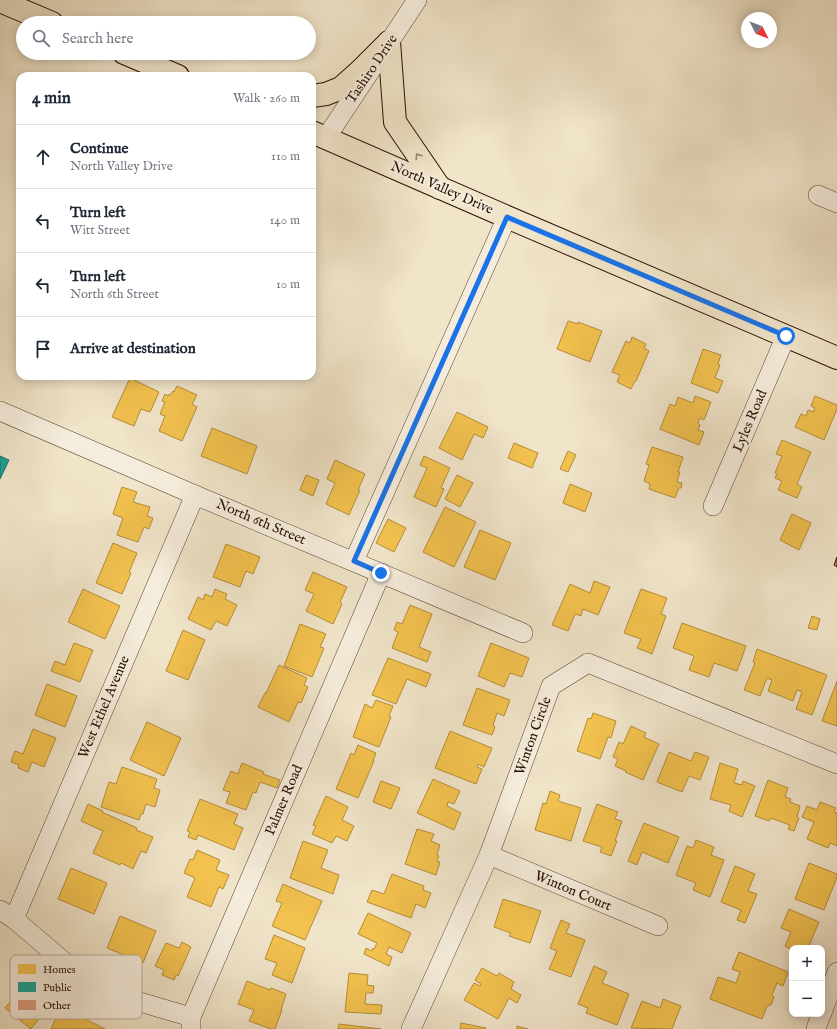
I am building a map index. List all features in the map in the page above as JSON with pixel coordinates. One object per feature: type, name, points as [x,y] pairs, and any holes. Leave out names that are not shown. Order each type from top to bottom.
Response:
[{"type":"main road","points":[[0,1],[35,16]]},
{"type":"main road","points":[[316,95],[326,94],[341,88],[389,42]]},
{"type":"main road","points":[[389,42],[395,122],[440,188]]},
{"type":"main road","points":[[140,60],[169,72]]},
{"type":"main road","name":"North Valley Drive","points":[[319,135],[837,358]]},
{"type":"street","name":"Tashiro Drive","points":[[319,135],[389,42],[417,0]]},
{"type":"street","points":[[818,195],[837,203]]},
{"type":"street","points":[[354,561],[507,217]]},
{"type":"street","name":"Lyles Road","points":[[713,506],[786,336]]},
{"type":"street","name":"North 6th Street","points":[[0,411],[523,633]]},
{"type":"street","name":"West Ethel Avenue","points":[[7,915],[195,494]]},
{"type":"street","name":"Palmer Road","points":[[191,1023],[381,573]]},
{"type":"street","name":"Winton Circle","points":[[411,1029],[489,855],[551,686],[588,663],[837,764]]},
{"type":"street","name":"Winton Court","points":[[489,855],[658,926]]},
{"type":"street","points":[[7,915],[55,955]]},
{"type":"street","points":[[825,1005],[837,972]]},
{"type":"street","points":[[142,1005],[191,1023]]},
{"type":"street","points":[[816,1029],[820,1017]]},
{"type":"building: Homes","points":[[568,321],[578,324],[578,322],[602,331],[590,362],[557,349]]},
{"type":"building: Homes","points":[[632,337],[646,344],[644,348],[649,351],[631,389],[617,382],[620,375],[612,372],[626,341],[630,343]]},
{"type":"building: Homes","points":[[703,349],[721,355],[718,364],[720,365],[715,378],[723,381],[718,393],[691,383]]},
{"type":"building: Homes","points":[[129,380],[134,380],[159,392],[150,412],[141,409],[134,426],[112,417]]},
{"type":"building: Homes","points":[[177,386],[197,395],[192,404],[197,407],[182,441],[159,431],[165,416],[160,414],[165,402],[162,401],[165,394],[168,396],[170,395],[173,391],[174,392]]},
{"type":"building: Homes","points":[[695,396],[711,402],[704,420],[700,418],[698,423],[700,425],[698,430],[704,432],[699,445],[660,429],[670,404],[675,406],[678,397],[693,403]]},
{"type":"building: Homes","points":[[815,396],[837,405],[837,409],[824,440],[795,427],[801,414],[806,416],[808,410],[813,412],[815,408],[811,406]]},
{"type":"building: Homes","points":[[457,412],[488,427],[483,438],[474,434],[462,460],[439,448]]},
{"type":"building: Homes","points":[[212,428],[257,446],[247,474],[201,456]]},
{"type":"building: Homes","points":[[782,440],[811,452],[797,484],[802,487],[797,498],[778,490],[782,481],[775,478],[777,474],[775,473],[782,456],[776,454]]},
{"type":"building: Homes","points":[[514,443],[538,453],[532,468],[508,458]]},
{"type":"building: Homes","points":[[652,447],[683,457],[678,472],[680,472],[677,482],[682,483],[681,488],[679,488],[675,498],[649,489],[650,484],[644,481],[649,465],[646,464]]},
{"type":"building: Homes","points":[[568,451],[576,455],[568,472],[560,469]]},
{"type":"building: Homes","points":[[424,456],[450,468],[441,488],[444,489],[436,507],[414,497],[427,468],[420,465]]},
{"type":"building: Homes","points":[[335,460],[365,474],[349,515],[326,504],[335,483],[327,479]]},
{"type":"building: Homes","points":[[306,475],[319,480],[313,496],[300,490]]},
{"type":"building: Homes","points":[[457,475],[473,483],[460,507],[445,499]]},
{"type":"building: Homes","points":[[570,484],[592,493],[585,512],[563,503]]},
{"type":"building: Homes","points":[[122,487],[137,492],[133,502],[150,507],[147,516],[153,518],[149,529],[144,527],[138,542],[117,535],[123,518],[113,514]]},
{"type":"building: Homes","points":[[445,507],[476,522],[454,567],[423,552]]},
{"type":"building: Homes","points":[[792,514],[811,523],[799,550],[780,540]]},
{"type":"building: Homes","points":[[388,519],[406,528],[394,552],[376,543]]},
{"type":"building: Homes","points":[[480,530],[511,543],[495,580],[464,567]]},
{"type":"building: Homes","points":[[113,543],[137,553],[129,572],[131,573],[122,594],[96,583]]},
{"type":"building: Homes","points":[[226,544],[260,557],[253,574],[246,571],[240,587],[213,577]]},
{"type":"building: Homes","points":[[313,572],[347,587],[340,602],[342,604],[333,624],[306,611],[314,594],[305,590]]},
{"type":"building: Homes","points":[[594,581],[610,587],[598,615],[583,609],[581,616],[575,614],[568,631],[552,625],[570,584],[590,593]]},
{"type":"building: Homes","points":[[83,589],[120,606],[105,639],[68,622]]},
{"type":"building: Homes","points":[[215,589],[227,594],[225,599],[237,605],[227,626],[216,621],[211,630],[188,619],[198,597],[203,600],[205,594],[212,597]]},
{"type":"building: Homes","points":[[641,589],[667,598],[661,614],[666,616],[652,654],[637,648],[641,639],[624,633]]},
{"type":"building: Homes","points":[[410,605],[432,614],[419,647],[431,652],[427,662],[392,648],[398,632],[394,630],[397,622],[402,624]]},
{"type":"building: Homes","points":[[812,616],[820,619],[817,630],[808,628]]},
{"type":"building: Homes","points":[[682,623],[746,646],[737,671],[714,663],[709,677],[689,670],[694,656],[673,648]]},
{"type":"building: Homes","points":[[300,624],[326,634],[320,647],[324,648],[312,677],[284,666]]},
{"type":"building: Homes","points":[[183,630],[205,640],[188,680],[166,671]]},
{"type":"building: Homes","points":[[74,643],[93,650],[80,682],[51,671],[55,661],[65,665]]},
{"type":"building: Homes","points":[[491,643],[529,658],[522,677],[510,673],[504,687],[478,676]]},
{"type":"building: Homes","points":[[757,649],[827,675],[812,715],[796,709],[802,692],[797,690],[793,701],[768,691],[772,680],[767,678],[760,696],[744,690],[755,663],[753,662]]},
{"type":"building: Homes","points":[[388,658],[431,674],[426,687],[407,679],[396,704],[372,695]]},
{"type":"building: Homes","points":[[279,665],[307,678],[304,685],[308,687],[301,703],[298,702],[289,722],[258,707]]},
{"type":"building: Homes","points":[[837,681],[837,726],[822,721]]},
{"type":"building: Homes","points":[[47,684],[77,696],[65,727],[35,715]]},
{"type":"building: Homes","points":[[477,688],[510,700],[504,716],[497,713],[493,725],[495,727],[492,735],[463,725]]},
{"type":"building: Homes","points":[[376,700],[393,706],[389,716],[391,717],[379,747],[353,737],[365,704],[372,708]]},
{"type":"building: Homes","points":[[593,713],[616,721],[611,738],[608,737],[600,759],[577,751],[588,718],[591,719]]},
{"type":"building: Homes","points":[[147,722],[181,738],[164,776],[130,760]]},
{"type":"building: Homes","points":[[631,726],[646,733],[644,737],[659,744],[643,780],[615,766],[618,759],[613,757],[619,742],[623,744]]},
{"type":"building: Homes","points":[[33,729],[56,738],[44,767],[32,762],[28,772],[18,768],[19,765],[11,762],[15,751],[23,754]]},
{"type":"building: Homes","points":[[450,731],[492,748],[484,767],[478,764],[477,767],[482,769],[476,784],[435,768]]},
{"type":"building: Homes","points":[[358,745],[376,753],[358,798],[336,789],[351,753],[354,755]]},
{"type":"building: Homes","points":[[669,752],[691,761],[695,752],[709,757],[700,780],[689,776],[682,792],[657,782]]},
{"type":"building: Homes","points":[[242,763],[264,772],[263,774],[280,780],[277,788],[260,782],[256,793],[253,792],[246,810],[226,803],[230,792],[223,790],[231,771],[238,774]]},
{"type":"building: Homes","points":[[720,763],[738,769],[734,783],[742,785],[743,781],[755,786],[742,817],[729,811],[731,805],[710,799]]},
{"type":"building: Homes","points":[[122,767],[157,779],[154,788],[160,790],[155,807],[146,804],[143,814],[141,814],[139,820],[101,807],[109,782],[116,784]]},
{"type":"building: Homes","points":[[433,779],[460,791],[454,804],[448,802],[447,806],[461,813],[454,830],[417,813]]},
{"type":"building: Homes","points":[[768,780],[788,788],[785,797],[791,799],[790,802],[800,806],[797,817],[799,818],[794,831],[788,829],[790,825],[771,818],[769,821],[755,816]]},
{"type":"building: Homes","points":[[381,781],[400,788],[391,809],[373,802]]},
{"type":"building: Homes","points":[[550,791],[560,795],[558,801],[581,808],[571,841],[535,830],[543,803],[546,804]]},
{"type":"building: Homes","points":[[326,796],[348,807],[342,820],[354,826],[347,841],[336,836],[332,843],[312,834],[316,826],[313,825]]},
{"type":"building: Homes","points":[[200,799],[238,814],[234,824],[243,828],[234,850],[198,835],[196,840],[188,837],[190,832],[187,831]]},
{"type":"building: Homes","points":[[820,802],[836,808],[834,812],[837,813],[837,846],[830,843],[828,848],[807,839],[814,822],[802,817],[807,806],[817,810]]},
{"type":"building: Homes","points":[[88,804],[137,828],[136,830],[153,837],[146,853],[141,851],[133,869],[93,853],[103,831],[81,821]]},
{"type":"building: Homes","points":[[597,804],[618,812],[615,819],[622,821],[615,841],[617,841],[611,856],[600,852],[602,847],[583,841]]},
{"type":"building: Homes","points":[[644,823],[679,837],[668,863],[642,852],[637,865],[628,861]]},
{"type":"building: Homes","points":[[417,829],[434,834],[431,841],[440,845],[437,861],[440,862],[436,875],[405,864]]},
{"type":"building: Homes","points":[[696,840],[714,847],[711,855],[724,860],[710,897],[693,890],[696,883],[676,875],[687,846],[693,848]]},
{"type":"building: Homes","points":[[303,841],[328,850],[321,868],[339,875],[333,894],[290,878]]},
{"type":"building: Homes","points":[[197,850],[220,860],[216,870],[229,875],[223,889],[219,887],[211,907],[187,897],[195,878],[184,873],[190,859],[193,860]]},
{"type":"building: Homes","points":[[809,863],[837,874],[824,910],[795,899]]},
{"type":"building: Homes","points":[[735,866],[755,874],[748,891],[757,894],[745,923],[737,920],[741,910],[721,902]]},
{"type":"building: Homes","points":[[71,868],[107,883],[94,914],[58,899]]},
{"type":"building: Homes","points":[[392,874],[424,886],[423,890],[431,893],[425,908],[416,904],[411,918],[367,902],[372,890],[384,894]]},
{"type":"building: Homes","points":[[283,884],[322,901],[305,940],[272,926],[282,903],[276,901]]},
{"type":"building: Homes","points":[[503,899],[541,911],[530,943],[509,936],[511,933],[494,927]]},
{"type":"building: Homes","points":[[789,909],[819,922],[809,945],[789,945],[789,948],[785,946],[791,932],[781,928]]},
{"type":"building: Homes","points":[[368,913],[411,933],[402,953],[389,947],[386,954],[392,957],[389,966],[364,954],[366,948],[372,951],[377,943],[358,934]]},
{"type":"building: Homes","points":[[120,916],[156,931],[143,963],[142,955],[124,955],[107,948]]},
{"type":"building: Homes","points":[[561,920],[570,924],[566,933],[585,940],[571,977],[549,969],[557,951],[550,948]]},
{"type":"building: Homes","points":[[274,935],[305,948],[292,983],[272,975],[277,963],[265,959]]},
{"type":"building: Homes","points":[[182,942],[191,947],[178,976],[176,975],[174,980],[162,975],[164,970],[155,966],[166,943],[179,948]]},
{"type":"building: Homes","points":[[739,952],[788,972],[783,986],[777,983],[772,995],[774,997],[771,1005],[767,1006],[762,1019],[710,999],[718,977],[736,983],[740,972],[732,969]]},
{"type":"building: Homes","points":[[594,966],[607,972],[602,983],[629,994],[617,1025],[586,1013],[588,1008],[578,1004]]},
{"type":"building: Homes","points":[[482,968],[497,976],[499,973],[514,982],[511,989],[521,995],[517,1003],[509,998],[498,1019],[464,1000],[474,983],[480,986],[481,984],[475,980]]},
{"type":"building: Homes","points":[[349,973],[368,975],[367,985],[374,986],[373,993],[366,993],[365,1004],[382,1005],[381,1014],[345,1012]]},
{"type":"building: Homes","points":[[247,981],[270,990],[271,988],[286,994],[275,1029],[249,1021],[254,1010],[238,1004]]},
{"type":"building: Homes","points":[[663,999],[681,1006],[672,1029],[631,1028],[642,1001],[660,1008]]},
{"type":"building: Homes","points":[[10,1002],[10,1012],[5,1008]]},
{"type":"building: Homes","points":[[19,1019],[39,1019],[31,1029]]},
{"type":"building: Homes","points":[[56,1019],[85,1019],[105,1029],[51,1029]]},
{"type":"building: Homes","points":[[461,1023],[486,1028],[486,1029],[460,1029]]},
{"type":"building: Homes","points":[[339,1024],[381,1029],[338,1029]]},
{"type":"building: Homes","points":[[517,1026],[528,1029],[517,1029]]},
{"type":"building: Public","points":[[0,456],[9,460],[0,479]]},
{"type":"building: Other","points":[[837,557],[837,567],[834,565]]},
{"type":"route","points":[[381,573],[354,561],[507,217],[786,336]]}]
